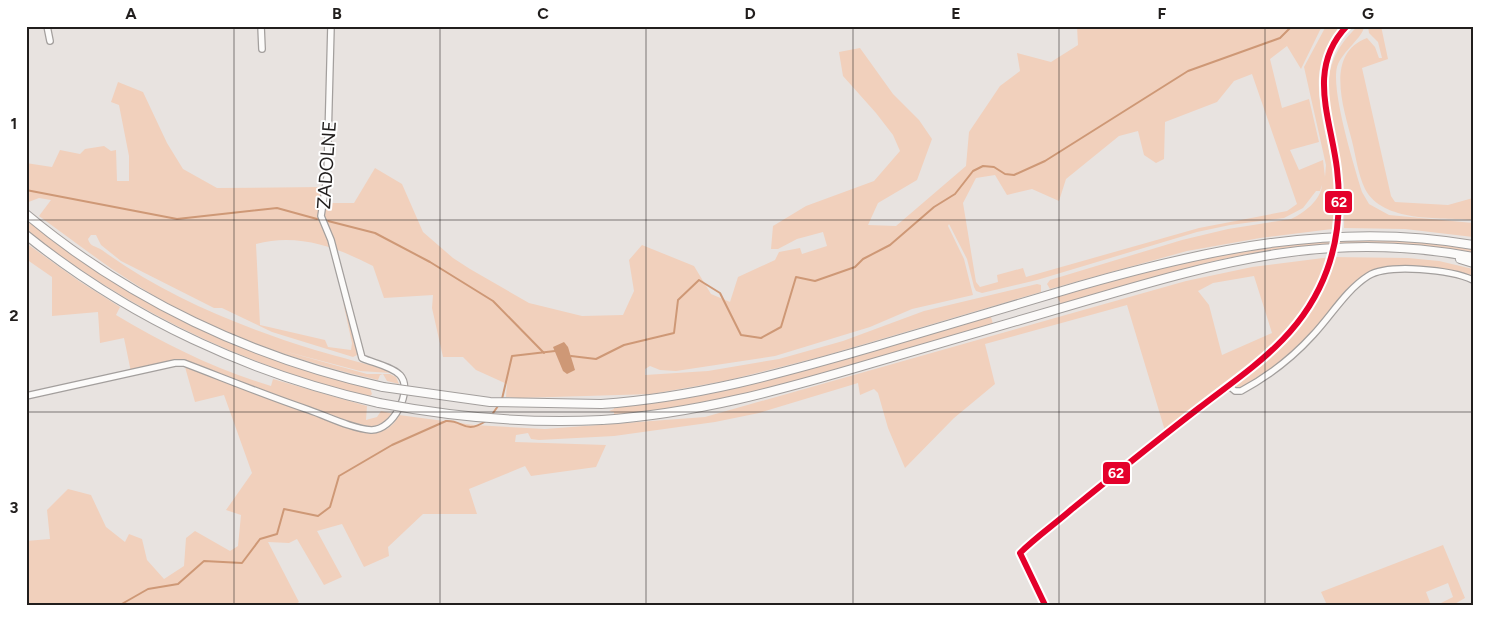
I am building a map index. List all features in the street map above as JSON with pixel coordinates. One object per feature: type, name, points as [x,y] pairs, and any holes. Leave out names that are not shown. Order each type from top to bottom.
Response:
[{"type":"highway","points":[[26,214],[118,280],[192,321],[235,341],[297,364],[383,387],[490,402],[601,404],[665,397],[746,382],[1113,277],[1225,250],[1284,240],[1351,235],[1425,238],[1473,245]]},
{"type":"highway","points":[[26,234],[103,290],[197,342],[276,374],[379,403],[494,419],[602,420],[690,410],[770,393],[1161,279],[1238,259],[1333,247],[1394,247],[1473,257]]},
{"type":"highway","points":[[1439,252],[1473,263]]},
{"type":"street","points":[[47,26],[50,41]]},
{"type":"street","points":[[261,26],[262,50]]},
{"type":"street","name":"ZADOLNE","points":[[26,396],[175,363],[184,363],[307,410],[367,429],[378,429],[391,423],[400,403],[404,387],[402,379],[392,370],[362,358],[331,240],[321,216],[327,178],[331,26]]},
{"type":"street","points":[[1045,605],[1020,553],[1130,462],[1264,359],[1285,340],[1313,300],[1327,270],[1335,242],[1339,212],[1337,168],[1326,118],[1322,80],[1336,40],[1347,26]]},
{"type":"street","points":[[1229,386],[1234,391],[1241,391],[1283,363],[1312,336],[1352,291],[1370,275],[1383,271],[1430,271],[1460,274],[1473,280]]},
{"type":"shaded area","points":[[1077,26],[1322,26],[1301,69],[1287,46],[1270,59],[1282,108],[1309,99],[1319,142],[1290,150],[1299,170],[1323,160],[1325,177],[1326,165],[1304,67],[1326,26],[1345,26],[1331,41],[1323,57],[1319,76],[1319,95],[1334,178],[1335,200],[1332,229],[1260,238],[1187,251],[1050,289],[1047,284],[1050,280],[1182,240],[1228,229],[1291,219],[1315,201],[1319,196],[1322,185],[1320,191],[1316,191],[1303,208],[1284,218],[1230,225],[1197,232],[1037,280],[982,293],[976,291],[974,287],[967,259],[949,224],[948,226],[964,259],[973,295],[912,309],[870,327],[775,356],[676,371],[660,370],[650,366],[645,369],[645,375],[708,371],[779,359],[843,341],[924,311],[1037,284],[1041,285],[1041,292],[824,356],[725,381],[652,394],[506,397],[507,384],[476,370],[463,357],[443,357],[432,308],[433,295],[384,298],[373,266],[331,248],[302,241],[287,240],[256,244],[260,325],[325,340],[328,347],[351,350],[352,343],[343,302],[359,354],[353,357],[272,332],[222,308],[214,308],[121,261],[101,245],[96,235],[91,235],[88,239],[92,245],[126,267],[204,309],[287,341],[392,372],[396,375],[401,384],[397,377],[391,373],[360,371],[280,350],[367,374],[383,374],[380,375],[378,380],[314,363],[251,342],[190,315],[132,282],[39,216],[51,200],[39,198],[26,203],[26,163],[52,167],[60,150],[80,154],[85,149],[104,146],[111,151],[116,150],[117,181],[129,181],[129,156],[119,105],[111,102],[118,82],[143,92],[167,143],[183,169],[217,188],[323,187],[325,203],[354,203],[375,168],[402,184],[423,232],[453,258],[470,269],[529,303],[582,316],[623,315],[634,291],[629,260],[642,245],[694,266],[711,294],[730,302],[738,277],[775,260],[779,252],[800,248],[802,254],[827,246],[823,232],[797,239],[778,249],[771,249],[773,226],[806,206],[874,181],[900,151],[893,135],[843,76],[839,52],[860,48],[893,94],[919,120],[932,139],[917,180],[878,203],[868,225],[896,226],[966,166],[969,132],[1000,86],[1020,71],[1017,53],[1051,62],[1078,45]],"holes":[[[1252,74],[1297,204],[1287,211],[1199,228],[1026,277],[1023,268],[997,275],[998,282],[980,287],[976,282],[963,203],[976,178],[995,175],[1007,195],[1032,189],[1059,201],[1066,179],[1119,136],[1138,131],[1144,155],[1156,163],[1164,159],[1165,122],[1217,102],[1234,81]]]},
{"type":"shaded area","points":[[1358,26],[1364,26],[1363,30],[1343,55],[1337,67],[1336,78],[1344,129],[1362,192],[1369,204],[1389,215],[1473,223],[1473,237],[1405,229],[1344,228],[1343,178],[1328,98],[1329,79],[1333,61],[1342,44]]},
{"type":"shaded area","points":[[1368,26],[1381,26],[1388,59],[1362,68],[1391,196],[1395,202],[1448,205],[1473,198],[1473,220],[1429,218],[1398,213],[1385,208],[1373,200],[1365,189],[1345,114],[1340,84],[1341,69],[1345,56],[1354,46],[1367,38],[1375,47],[1379,58],[1382,58],[1378,42],[1369,33]]},
{"type":"shaded area","points":[[26,222],[35,225],[125,289],[183,321],[244,348],[306,370],[370,388],[372,394],[369,397],[276,369],[188,332],[146,310],[65,259],[26,230]]},
{"type":"shaded area","points":[[1362,239],[1425,242],[1473,249],[1473,253],[1414,246],[1355,243],[1267,250],[1171,272],[1061,304],[1057,297],[1219,254],[1287,243]]},
{"type":"shaded area","points":[[26,243],[79,281],[120,307],[116,315],[191,355],[230,372],[271,386],[273,379],[367,406],[366,420],[377,417],[381,411],[394,414],[383,423],[374,426],[350,422],[178,361],[131,372],[124,338],[100,343],[98,312],[52,316],[52,277],[26,259]]},
{"type":"shaded area","points":[[1331,257],[1408,258],[1439,261],[1473,269],[1473,280],[1460,274],[1401,270],[1370,275],[1283,363],[1241,391],[1229,386],[1166,434],[1127,305],[985,344],[995,384],[954,418],[905,468],[888,428],[878,393],[874,389],[860,395],[858,383],[759,413],[715,422],[614,436],[539,440],[531,439],[528,433],[516,435],[515,442],[606,445],[596,467],[531,476],[525,466],[469,489],[477,514],[423,514],[388,547],[389,556],[364,567],[342,524],[317,531],[342,577],[324,585],[297,539],[289,543],[268,542],[299,602],[294,605],[26,605],[26,541],[50,539],[47,510],[68,489],[91,495],[106,527],[125,542],[129,534],[142,539],[147,560],[164,579],[184,566],[186,538],[195,531],[230,551],[238,546],[241,515],[226,510],[252,473],[224,395],[195,402],[185,367],[304,412],[369,432],[387,429],[399,415],[474,425],[545,429],[705,417],[1186,281],[1252,267]],"holes":[[[1254,276],[1272,333],[1222,355],[1209,305],[1198,291],[1213,283]]]},
{"type":"shaded area","points":[[991,317],[993,324],[989,326],[803,380],[710,401],[662,409],[614,415],[614,412],[609,411],[614,409],[614,407],[662,401],[757,382],[850,358]]},
{"type":"shaded area","points":[[564,342],[568,347],[575,370],[567,374],[563,371],[553,347]]},
{"type":"shaded area","points":[[383,374],[390,374],[396,377],[399,384],[387,381]]},
{"type":"shaded area","points":[[1443,545],[1465,598],[1453,605],[1437,605],[1453,597],[1448,583],[1426,592],[1431,605],[1327,605],[1321,592]]},
{"type":"waterway","points":[[571,356],[596,359],[624,345],[674,333],[678,300],[699,280],[720,293],[741,335],[761,338],[781,327],[796,277],[815,281],[855,267],[863,259],[890,245],[934,207],[955,194],[973,171],[983,166],[994,167],[1005,174],[1014,175],[1045,161],[1188,71],[1280,38],[1292,26]]},
{"type":"waterway","points":[[26,190],[177,219],[277,208],[317,219]]},
{"type":"waterway","points":[[328,221],[375,233],[430,262],[493,301],[544,353]]},
{"type":"waterway","points":[[502,399],[512,356],[555,351]]},
{"type":"waterway","points":[[491,416],[498,406]]},
{"type":"waterway","points":[[120,605],[148,589],[178,584],[204,561],[242,563],[260,539],[277,534],[284,509],[318,516],[330,507],[339,476],[392,445],[446,421],[452,421],[468,427],[473,427],[486,421]]},
{"type":"transit line","name":"62","points":[[1045,605],[1020,553],[1135,458],[1256,364],[1290,332],[1317,293],[1331,258],[1339,207],[1337,169],[1324,94],[1324,77],[1327,59],[1335,42],[1347,26]]}]
